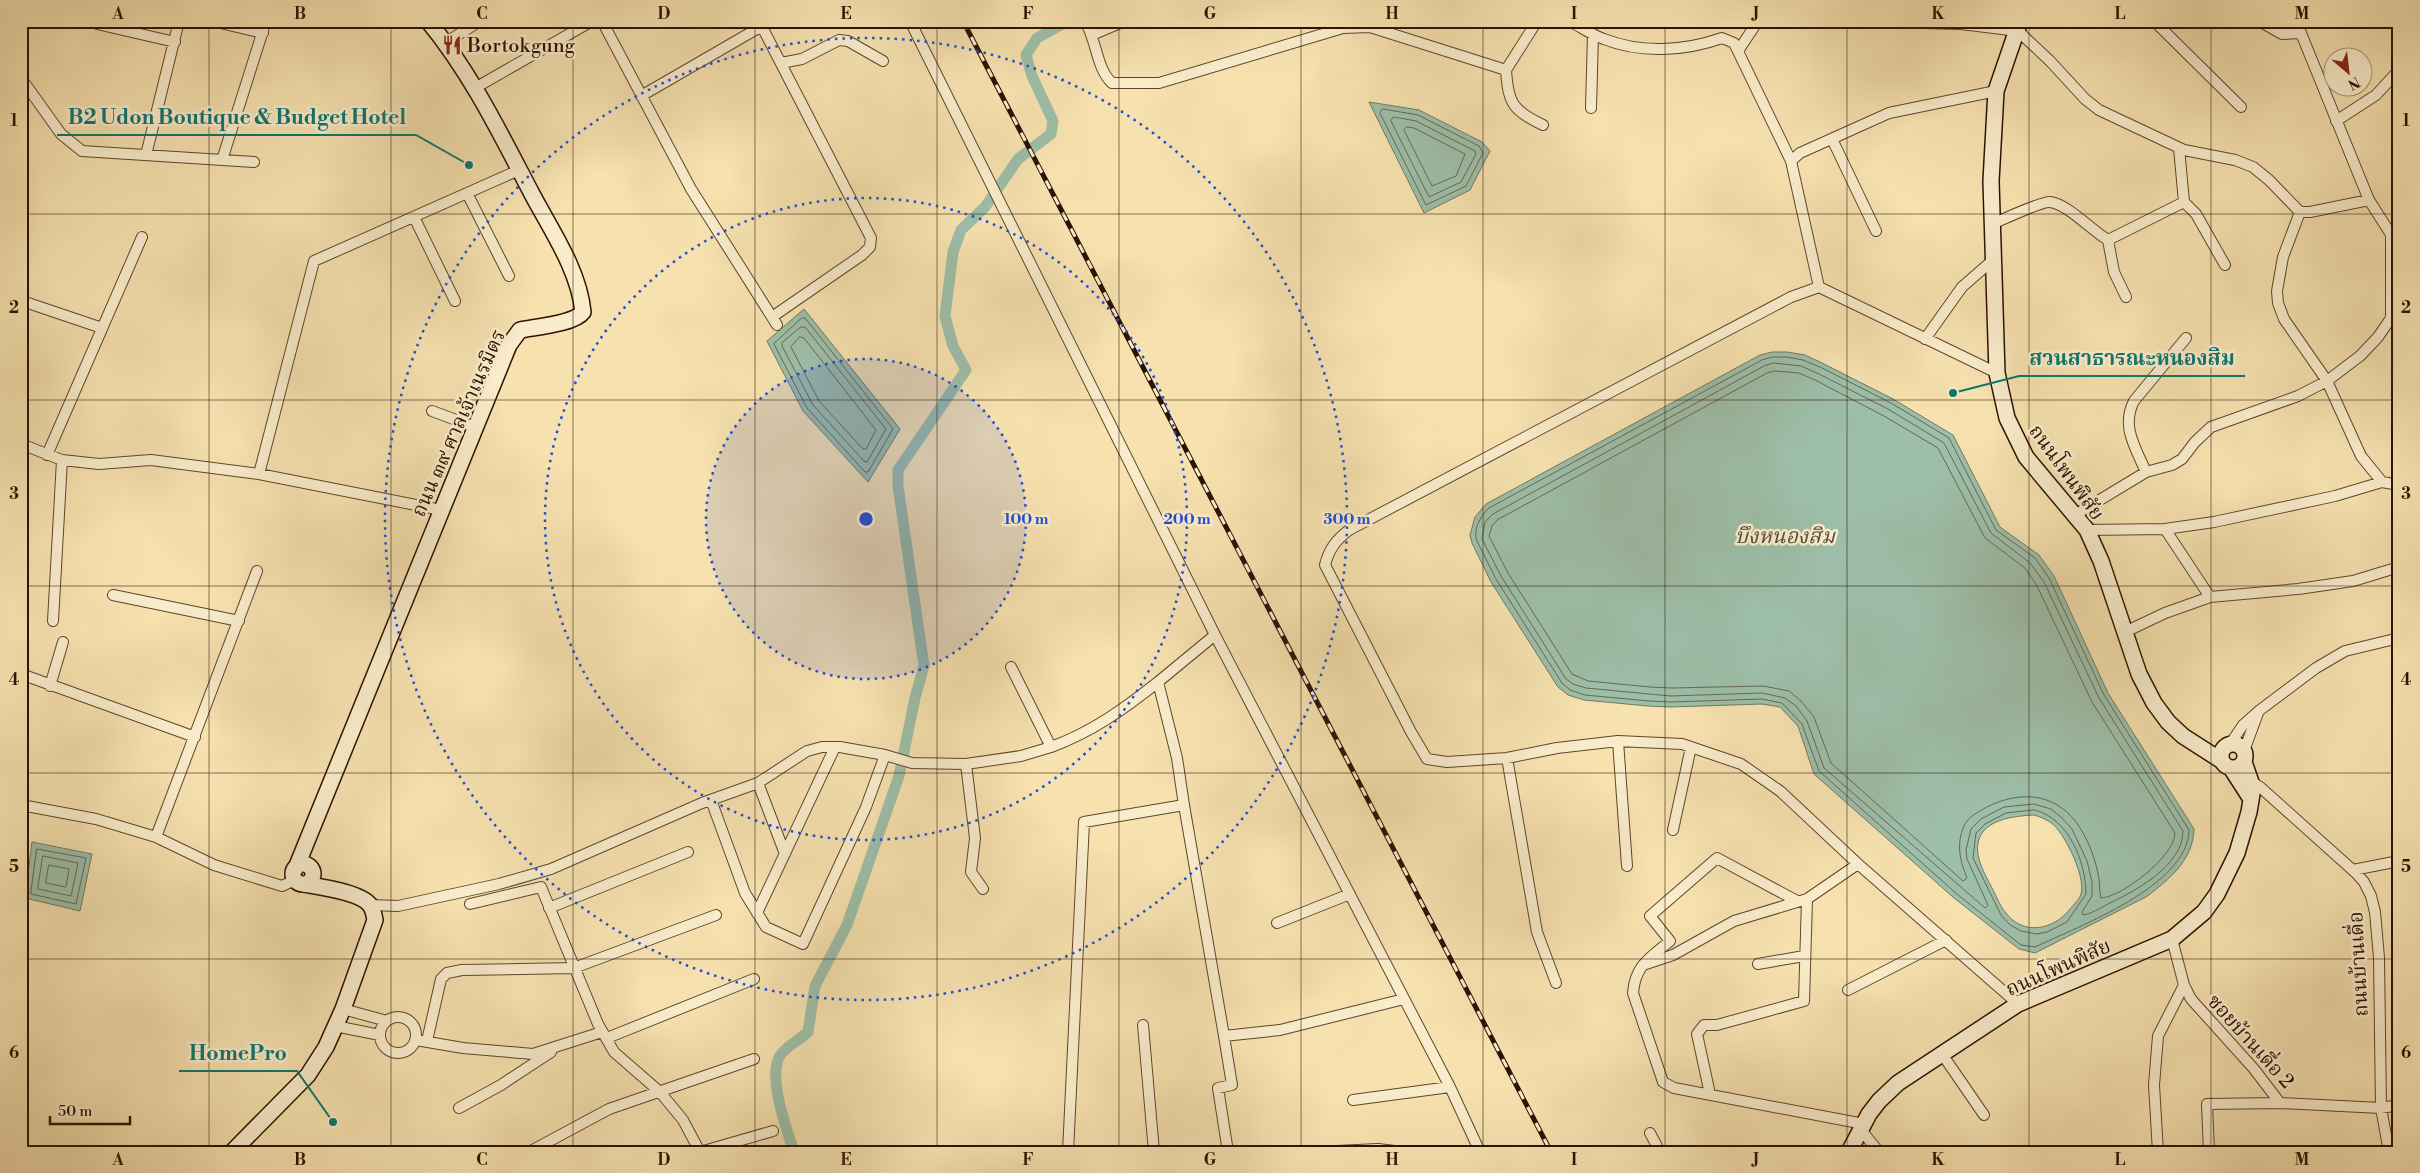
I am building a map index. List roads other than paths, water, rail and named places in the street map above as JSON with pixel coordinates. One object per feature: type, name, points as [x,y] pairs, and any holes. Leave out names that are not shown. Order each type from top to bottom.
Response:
[{"type":"street","points":[[95,21],[97,24],[175,42]]},
{"type":"street","points":[[146,155],[179,21]]},
{"type":"street","points":[[212,21],[263,33]]},
{"type":"street","points":[[222,160],[266,21]]},
{"type":"street","name":"ถนน ๓๙ ศาลเจ้าเนรมิตร","points":[[303,874],[304,845],[509,345],[520,330],[571,320],[579,317],[583,312],[581,296],[570,269],[519,170],[475,88],[428,21]]},
{"type":"street","points":[[445,43],[480,21]]},
{"type":"street","points":[[475,88],[592,21]]},
{"type":"street","points":[[602,21],[641,96],[691,189],[774,321],[862,255],[871,243],[869,233],[760,24],[641,96]]},
{"type":"street","points":[[910,21],[1215,635],[1450,1087],[1476,1151]]},
{"type":"street","points":[[1092,35],[1125,21]]},
{"type":"street","points":[[1536,21],[1506,70],[1508,92],[1512,104],[1522,114],[1543,125]]},
{"type":"street","points":[[1569,21],[1604,39],[1638,48],[1675,49],[1698,46],[1722,38],[1734,43],[1791,161],[1819,287]]},
{"type":"street","points":[[1738,51],[1754,27],[1751,21]]},
{"type":"street","points":[[1850,21],[2019,26],[2085,99],[2099,110],[2179,148],[2235,160],[2253,168],[2269,180],[2300,212],[2310,212],[2369,200]]},
{"type":"street","points":[[2154,21],[2241,107]]},
{"type":"street","points":[[2259,21],[2282,34],[2300,33]]},
{"type":"street","points":[[2296,21],[2369,200],[2393,230],[2399,247]]},
{"type":"street","points":[[1086,22],[1105,76],[1112,84],[1159,83],[1343,28],[1370,27],[1506,70]]},
{"type":"street","name":"ถนนโพนพิสัย","points":[[1849,1152],[1879,1101],[1898,1083],[2018,1004],[2172,939],[2204,912],[2217,894],[2237,854],[2253,788],[2235,761],[2194,743],[2168,722],[2154,703],[2139,674],[2101,561],[2088,530],[2026,457],[2007,418],[1997,373],[1991,181],[1996,91],[2019,26]]},
{"type":"street","points":[[1591,108],[1593,34]]},
{"type":"street","points":[[781,63],[802,59],[839,40],[848,41],[883,61]]},
{"type":"street","points":[[2336,121],[2376,95],[2397,76]]},
{"type":"street","points":[[21,78],[61,134],[82,151],[254,162]]},
{"type":"street","points":[[1791,161],[1800,153],[1889,113],[1996,91]]},
{"type":"street","points":[[1832,139],[1876,231]]},
{"type":"street","points":[[2179,148],[2184,202],[2196,214],[2225,265]]},
{"type":"street","points":[[259,474],[314,261],[519,170]]},
{"type":"street","points":[[468,193],[509,276]]},
{"type":"street","points":[[1992,224],[2049,202],[2062,206],[2097,234],[2108,240]]},
{"type":"street","points":[[2108,240],[2184,202]]},
{"type":"street","points":[[2300,212],[2283,257],[2277,291],[2278,303],[2284,319],[2326,381],[2361,456],[2382,482]]},
{"type":"street","points":[[414,217],[455,301]]},
{"type":"street","points":[[2075,515],[2146,472],[2172,465],[2182,459],[2195,442],[2211,427],[2298,396],[2326,381],[2360,356],[2378,337],[2391,318],[2393,230]]},
{"type":"street","points":[[47,455],[142,237]]},
{"type":"street","points":[[2108,240],[2114,272],[2126,298]]},
{"type":"street","points":[[1925,339],[1962,287],[1993,260]]},
{"type":"street","points":[[1997,373],[1819,287],[1791,297],[1349,530],[1337,539],[1328,554],[1325,565],[1411,732],[1427,759],[1447,762],[1507,758],[1557,748],[1618,741],[1682,744],[1741,764],[1772,786],[2018,1004]]},
{"type":"street","points":[[28,303],[102,328]]},
{"type":"street","points":[[2146,472],[2130,433],[2127,422],[2129,411],[2134,400],[2186,338]]},
{"type":"street","points":[[432,412],[475,427]]},
{"type":"street","points":[[21,444],[62,460],[99,464],[151,460],[259,474],[441,510]]},
{"type":"street","points":[[54,621],[62,460]]},
{"type":"street","points":[[2088,530],[2165,529],[2214,522],[2335,496],[2382,482],[2399,485]]},
{"type":"street","points":[[2165,529],[2210,597]]},
{"type":"street","points":[[2125,632],[2210,597],[2298,589],[2352,580],[2399,567]]},
{"type":"street","points":[[156,837],[258,571]]},
{"type":"street","points":[[113,595],[239,621]]},
{"type":"street","points":[[371,906],[398,906],[499,884],[551,869],[711,800],[758,784],[807,751],[822,747],[835,747],[888,756],[907,762],[966,764],[1021,756],[1051,747],[1072,740],[1103,723],[1158,682],[1215,635]]},
{"type":"street","points":[[2235,761],[2243,726],[2260,710],[2316,668],[2345,651],[2399,638]]},
{"type":"street","points":[[50,686],[63,642]]},
{"type":"street","points":[[1011,667],[1051,747]]},
{"type":"street","points":[[21,674],[195,737]]},
{"type":"street","points":[[1158,682],[1176,758],[1232,1085],[1218,1088],[1228,1152]]},
{"type":"street","points":[[2235,761],[2260,710]]},
{"type":"street","points":[[1618,741],[1628,866]]},
{"type":"street","points":[[757,913],[835,747]]},
{"type":"street","points":[[1673,830],[1691,747]]},
{"type":"street","points":[[711,800],[744,893],[766,926],[803,944],[888,756]]},
{"type":"street","points":[[1507,758],[1537,932],[1556,984]]},
{"type":"street","name":"ถนนบ้านเดื่อ","points":[[2235,761],[2353,870],[2364,882],[2371,896],[2375,912],[2379,958],[2380,1108],[2389,1152]]},
{"type":"street","points":[[966,764],[975,838],[970,872],[974,880],[983,889]]},
{"type":"street","points":[[758,784],[785,854]]},
{"type":"street","points":[[1068,1152],[1084,822],[1184,805]]},
{"type":"street","points":[[21,806],[96,819],[156,837],[214,865],[282,886],[303,874],[330,889],[363,899],[371,906],[375,920],[343,1009],[326,1046],[308,1074],[232,1152]]},
{"type":"street","points":[[549,908],[688,852]]},
{"type":"street","points":[[1802,900],[1717,858],[1650,916],[1670,941],[1640,966],[1634,982],[1633,992],[1663,1082],[1674,1088],[1863,1127],[1879,1152]]},
{"type":"street","points":[[2353,870],[2399,861]]},
{"type":"street","points":[[1640,966],[1674,955],[1734,921],[1802,900],[1858,864]]},
{"type":"street","points":[[470,904],[541,887],[574,968],[614,1052],[660,1092],[682,1120],[700,1152],[773,1131]]},
{"type":"street","points":[[1277,923],[1350,894]]},
{"type":"street","points":[[1710,1094],[1697,1034],[1704,1025],[1717,1025],[1804,1001],[1802,900]]},
{"type":"street","points":[[427,1041],[440,979],[447,973],[462,970],[574,968],[716,915]]},
{"type":"street","name":"ซอยบ้านเดื่อ 2","points":[[2172,939],[2184,986],[2196,1006],[2254,1070],[2280,1103],[2380,1108],[2399,1105]]},
{"type":"street","points":[[1848,990],[1946,940]]},
{"type":"street","points":[[1758,964],[1804,956]]},
{"type":"street","points":[[416,1040],[463,1048],[533,1054],[605,1035],[754,978]]},
{"type":"street","points":[[2158,1152],[2154,1085],[2158,1036],[2184,986]]},
{"type":"street","points":[[1224,1036],[1280,1030],[1404,999]]},
{"type":"street","points":[[343,1009],[387,1022]]},
{"type":"street","points":[[397,1017],[408,1020],[415,1029],[416,1040],[410,1049],[396,1053],[383,1045],[380,1035],[387,1022],[397,1017]]},
{"type":"street","points":[[1143,1025],[1154,1152]]},
{"type":"street","points":[[336,1026],[380,1035]]},
{"type":"street","points":[[459,1108],[501,1085],[560,1046]]},
{"type":"street","points":[[1942,1054],[1984,1114]]},
{"type":"street","points":[[529,1152],[609,1109],[754,1059]]},
{"type":"street","points":[[1353,1100],[1450,1087]]},
{"type":"street","points":[[2209,1152],[2207,1104],[2280,1103]]},
{"type":"street","points":[[1650,1133],[1660,1152]]},
{"type":"street","points":[[1316,1152],[1378,1149],[1403,1152]]},
{"type":"water","points":[[1369,102],[1419,110],[1482,142],[1490,151],[1470,190],[1424,213]]},
{"type":"water","points":[[804,309],[900,429],[868,482],[803,411],[767,341]]},
{"type":"water","name":"บึงหนองสิม","points":[[1772,352],[1787,352],[1805,355],[1893,399],[1953,435],[2000,527],[2039,555],[2054,576],[2108,693],[2194,829],[2193,840],[2179,868],[2146,897],[2035,953],[2019,949],[1954,898],[1814,774],[1798,726],[1780,707],[1762,704],[1648,706],[1584,700],[1568,695],[1558,687],[1491,582],[1470,535],[1475,517],[1486,504],[1760,355]],"holes":[[[2034,815],[2054,825],[2064,838],[2078,868],[2082,887],[2079,898],[2063,916],[2047,926],[2038,927],[2021,925],[2006,913],[1983,870],[1978,855],[1979,840],[1982,833],[1992,824],[2013,817]]]},
{"type":"water","points":[[32,842],[92,854],[80,911],[25,898]]},
{"type":"waterway","points":[[794,1152],[779,1102],[776,1075],[777,1063],[781,1054],[808,1032],[815,986],[847,925],[899,776],[915,698],[924,666],[898,486],[898,470],[966,370],[953,346],[945,316],[953,252],[961,230],[985,207],[1018,159],[1051,134],[1053,121],[1032,76],[1026,55],[1037,38],[1068,21]]},
{"type":"railway","points":[[963,21],[1551,1152]]},
{"type":"place","name":"Bortokgung","points":[[452,45]]},
{"type":"place","name":"B2 Udon Boutique & Budget Hotel","points":[[469,165]]},
{"type":"place","name":"สวนสาธารณะหนองสิม","points":[[1953,393]]},
{"type":"place","name":"HomePro","points":[[333,1122]]}]
